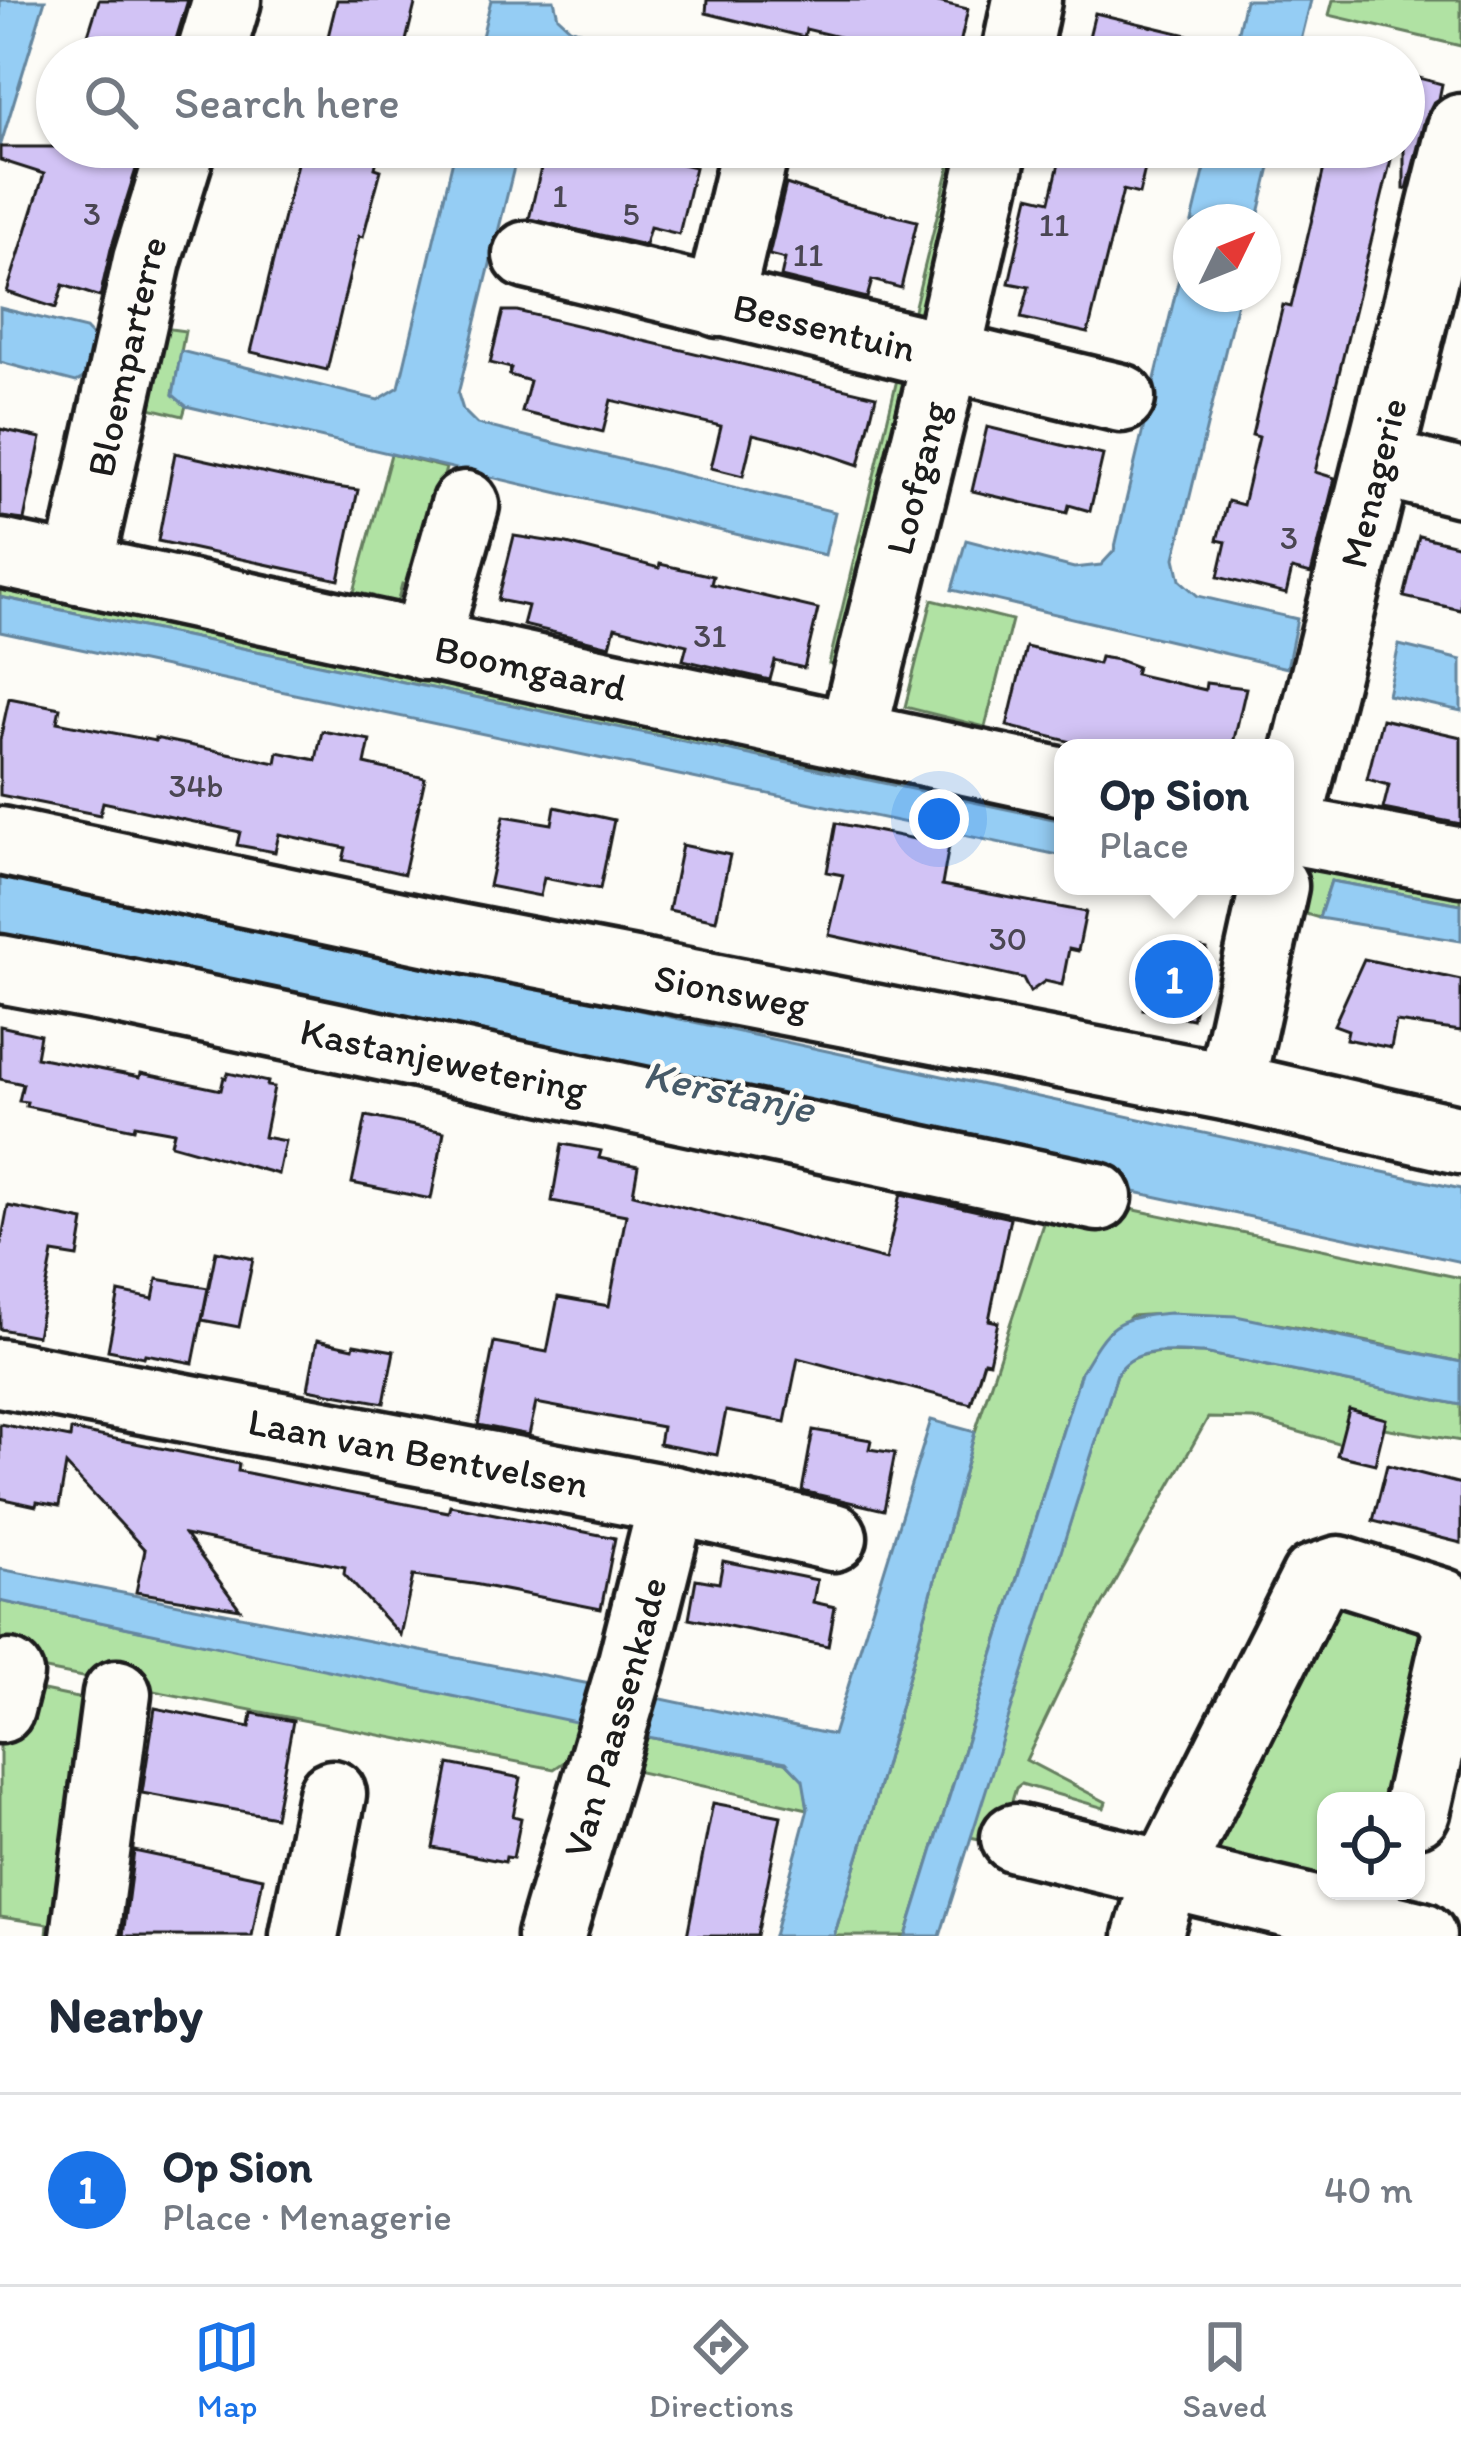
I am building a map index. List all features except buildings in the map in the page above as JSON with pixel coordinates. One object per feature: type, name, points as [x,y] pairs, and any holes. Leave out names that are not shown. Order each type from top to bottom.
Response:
[{"type":"street","points":[[216,36],[227,0]]},
{"type":"street","points":[[1020,36],[1028,0]]},
{"type":"street","name":"Menagerie","points":[[1294,795],[1461,128]]},
{"type":"street","name":"Bloemparterre","points":[[78,570],[147,260],[175,168]]},
{"type":"street","points":[[719,303],[751,168]]},
{"type":"street","name":"Loofgang","points":[[852,737],[989,168]]},
{"type":"street","name":"Bessentuin","points":[[527,255],[1121,398]]},
{"type":"street","points":[[1378,462],[1461,483]]},
{"type":"street","points":[[425,646],[465,505]]},
{"type":"street","name":"Boomgaard","points":[[0,554],[1054,780]]},
{"type":"street","points":[[1294,833],[1461,862]]},
{"type":"street","name":"Sionsweg","points":[[0,842],[448,936],[1230,1087],[1461,1140]]},
{"type":"street","points":[[1230,1087],[1272,895]]},
{"type":"street","name":"Kastanjewetering","points":[[0,969],[1098,1197]]},
{"type":"street","name":"Laan van Bentvelsen","points":[[0,1373],[673,1500],[833,1537]]},
{"type":"street","name":"Van Paassenkade","points":[[551,1936],[605,1759],[673,1500]]},
{"type":"street","points":[[1157,1906],[1315,1578],[1339,1570],[1441,1602],[1458,1627],[1421,1792]]},
{"type":"street","points":[[85,1936],[117,1694]]},
{"type":"street","points":[[304,1936],[332,1794]]},
{"type":"street","points":[[1015,1838],[1157,1906],[1403,1918]]},
{"type":"green space","points":[[1333,0],[1461,0],[1461,46],[1425,36],[1329,15]]},
{"type":"green space","points":[[949,168],[965,168],[933,299],[918,320],[911,322]]},
{"type":"green space","points":[[156,327],[185,331],[173,394],[186,406],[183,416],[137,405]]},
{"type":"green space","points":[[900,367],[912,390],[844,667],[829,664]]},
{"type":"green space","points":[[391,454],[446,468],[415,586],[402,584],[392,622],[371,617],[373,596],[354,592]]},
{"type":"green space","points":[[0,575],[1054,795],[1054,819],[0,597]]},
{"type":"green space","points":[[932,600],[1012,620],[985,727],[905,707]]},
{"type":"green space","points":[[1304,860],[1461,883],[1461,904],[1331,881],[1319,918],[1285,908],[1288,895],[1294,895],[1294,873]]},
{"type":"green space","points":[[1051,1199],[1135,1210],[1461,1278],[1461,1362],[1256,1321],[1173,1314],[1131,1316],[1081,1372],[906,1936],[834,1936],[975,1432]]},
{"type":"green space","points":[[1161,1352],[1204,1353],[1461,1405],[1461,1441],[1354,1423],[1348,1446],[1254,1419],[1208,1418],[1090,1627],[1026,1760],[1106,1802],[1104,1808],[1021,1784],[999,1843],[970,1837],[1117,1374],[1130,1360]]},
{"type":"green space","points":[[1327,1593],[1426,1629],[1399,1792],[1317,1792],[1317,1881],[1215,1854],[1203,1831]]},
{"type":"green space","points":[[0,1601],[589,1723],[579,1752],[554,1769],[0,1661]]},
{"type":"green space","points":[[10,1684],[101,1703],[78,1936],[47,1936],[48,1924],[0,1917],[0,1723]]},
{"type":"green space","points":[[642,1736],[786,1762],[804,1780],[808,1809],[630,1770]]},
{"type":"water","points":[[0,0],[45,0],[0,147]]},
{"type":"water","points":[[491,0],[554,0],[558,17],[571,29],[600,36],[482,36]]},
{"type":"water","points":[[1245,0],[1311,0],[1302,36],[1237,36]]},
{"type":"water","points":[[451,168],[514,168],[458,394],[463,410],[477,424],[835,512],[825,555],[186,406],[173,395],[181,351],[378,400],[399,387]]},
{"type":"water","points":[[1205,168],[1270,168],[1261,204],[1196,204]]},
{"type":"water","points":[[1173,304],[1173,312],[1235,312],[1175,558],[1180,580],[1198,596],[1297,619],[1287,668],[952,590],[966,540],[1074,568],[1101,565],[1114,551]]},
{"type":"water","points":[[0,308],[86,329],[102,346],[96,371],[76,382],[0,362]]},
{"type":"water","points":[[0,597],[1054,819],[1054,854],[0,632]]},
{"type":"water","points":[[1399,645],[1461,660],[1461,711],[1388,695]]},
{"type":"water","name":"Kerstanje","points":[[0,871],[1461,1189],[1461,1262],[0,956]]},
{"type":"water","points":[[1331,881],[1461,904],[1461,941],[1319,918]]},
{"type":"water","points":[[1170,1313],[1236,1316],[1461,1362],[1461,1405],[1204,1353],[1156,1352],[1124,1365],[1117,1374],[940,1936],[906,1936],[1081,1372],[1115,1326],[1136,1317]]},
{"type":"water","points":[[931,1420],[975,1432],[834,1936],[774,1936],[808,1809],[803,1780],[786,1762],[0,1601],[0,1569],[833,1735]]},
{"type":"place","name":"Op Sion","points":[[1174,979]]}]
